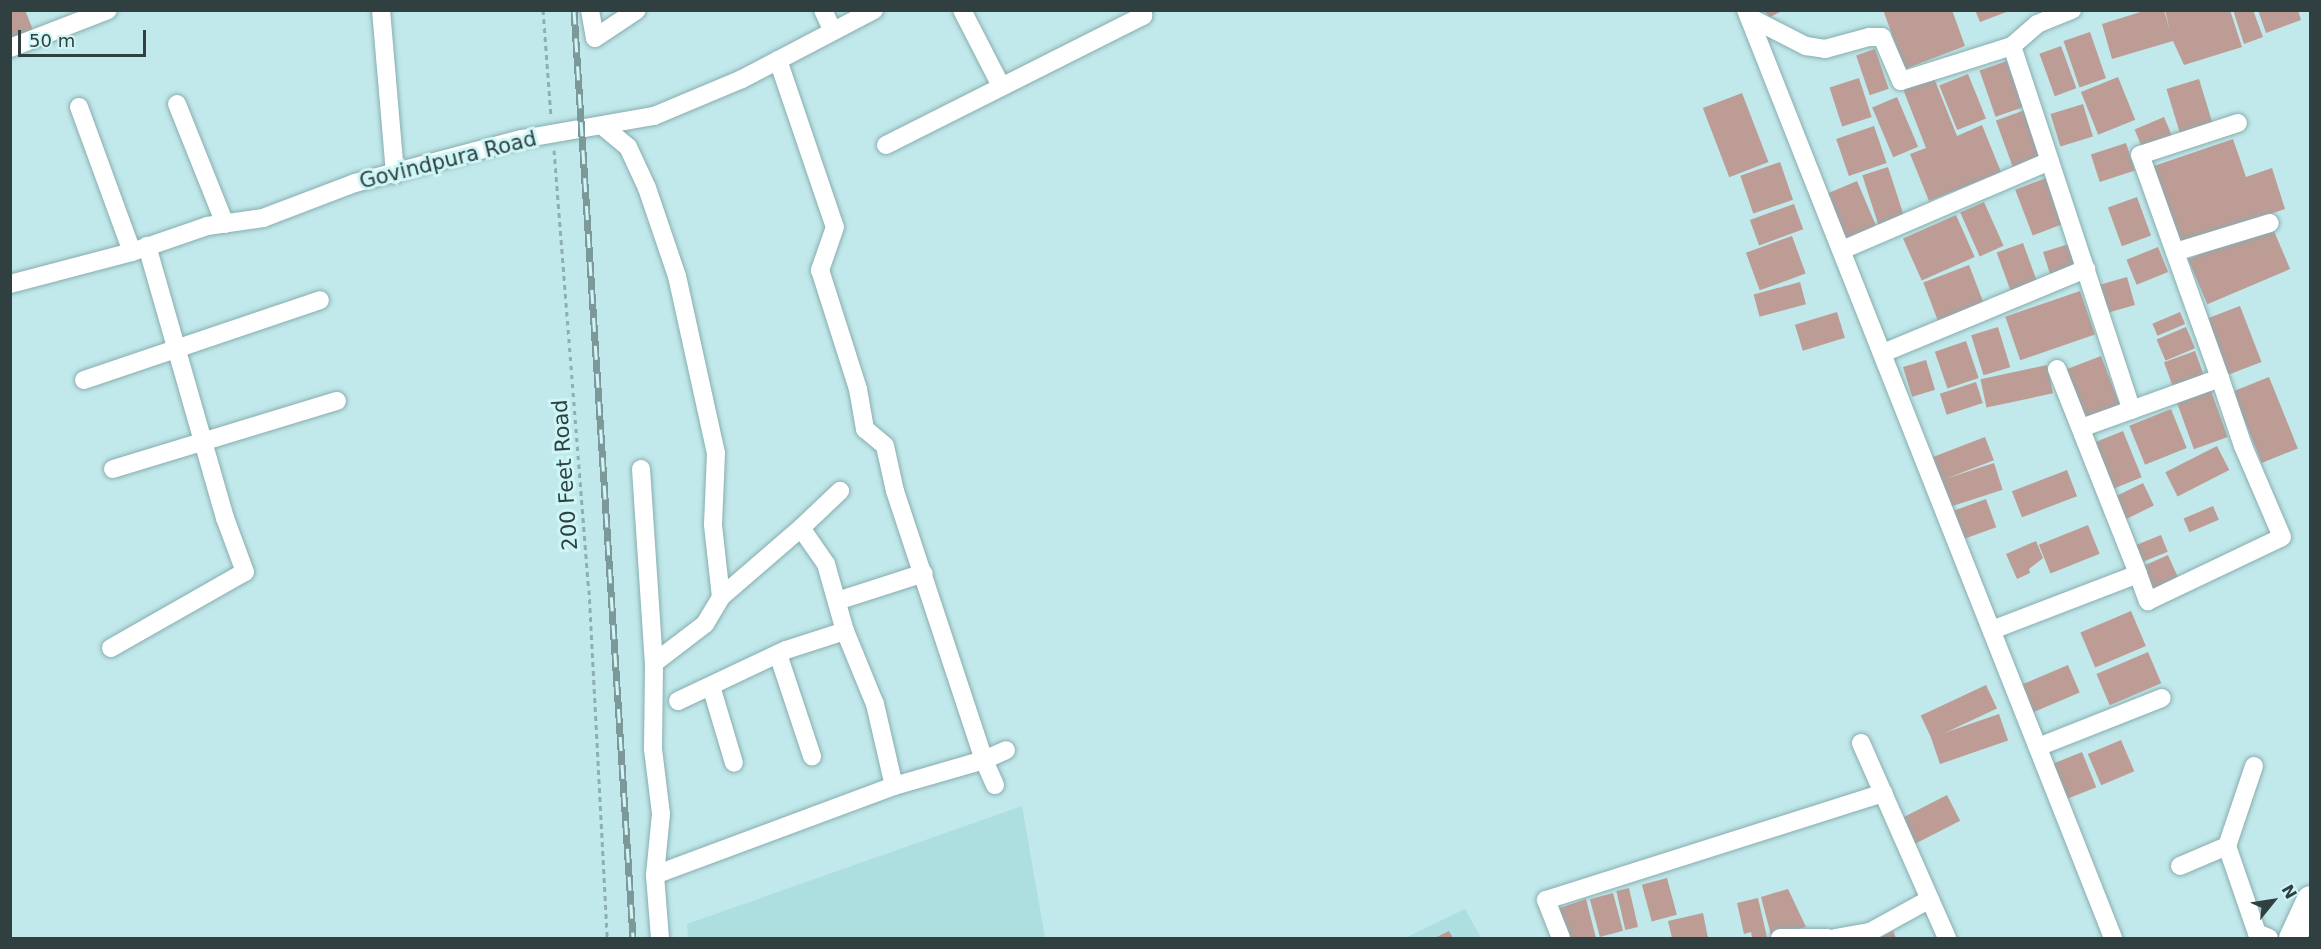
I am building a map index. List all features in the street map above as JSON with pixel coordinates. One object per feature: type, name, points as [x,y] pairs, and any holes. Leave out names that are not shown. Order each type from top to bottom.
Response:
[{"type":"highway","points":[[2292,939],[2310,899]]},
{"type":"street","points":[[10,48],[108,10]]},
{"type":"street","points":[[381,10],[395,174]]},
{"type":"street","points":[[590,10],[596,38],[637,10]]},
{"type":"street","points":[[823,10],[833,31]]},
{"type":"street","name":"Govindpura Road","points":[[10,284],[225,224],[263,218],[355,183],[522,139],[604,127],[654,116],[778,60],[874,10]]},
{"type":"street","points":[[963,10],[1001,86]]},
{"type":"street","points":[[886,145],[1143,16],[1143,10]]},
{"type":"street","points":[[1748,14],[1806,46],[1825,49],[1869,37],[1882,37],[1901,81],[2012,46],[2034,17],[2072,10]]},
{"type":"street","points":[[1748,14],[2113,939]]},
{"type":"street","points":[[2012,46],[2132,410]]},
{"type":"street","points":[[778,60],[834,227],[820,270],[830,308],[858,389],[865,429],[885,446],[895,491],[994,785]]},
{"type":"street","points":[[177,104],[225,224]]},
{"type":"street","points":[[79,107],[178,349],[225,519],[245,572],[111,648]]},
{"type":"street","points":[[2057,369],[2148,601],[2282,537],[2243,446],[2140,156],[2238,123]]},
{"type":"street","points":[[604,127],[628,147],[647,188],[677,276],[716,453],[713,525],[721,597]]},
{"type":"street","points":[[1842,250],[2050,161]]},
{"type":"street","points":[[2175,252],[2270,223]]},
{"type":"street","points":[[1883,354],[2086,269]]},
{"type":"street","points":[[84,380],[320,300]]},
{"type":"street","points":[[2081,428],[2220,378]]},
{"type":"street","points":[[113,469],[338,401]]},
{"type":"street","points":[[641,469],[654,663],[653,749],[662,814],[655,875],[660,939]]},
{"type":"street","points":[[654,663],[705,624],[721,597],[840,491]]},
{"type":"street","points":[[801,528],[826,564],[845,631],[874,704],[894,786]]},
{"type":"street","points":[[837,600],[924,573]]},
{"type":"street","points":[[1992,630],[2138,574]]},
{"type":"street","points":[[678,701],[778,654],[845,631]]},
{"type":"street","points":[[778,654],[812,756]]},
{"type":"street","points":[[711,686],[734,763]]},
{"type":"street","points":[[2038,747],[2162,698]]},
{"type":"street","points":[[1861,743],[1947,939]]},
{"type":"street","points":[[655,875],[894,786],[984,760],[1006,750]]},
{"type":"street","points":[[2254,766],[2227,846],[2257,933],[2269,939]]},
{"type":"street","points":[[1561,939],[1546,900],[1883,793]]},
{"type":"street","points":[[2180,866],[2227,846]]},
{"type":"street","points":[[1834,939],[1870,932],[1930,900]]},
{"type":"street","points":[[1780,939],[1828,939]]},
{"type":"path","name":"200 Feet Road","points":[[543,10],[589,590],[607,939]]},
{"type":"shaded area","points":[[1022,806],[1045,938],[688,938],[687,924]]},
{"type":"shaded area","points":[[1465,909],[1481,938],[1405,938]]},
{"type":"building","points":[[10,10],[25,10],[33,30],[10,39]]},
{"type":"building","points":[[1763,10],[1784,10],[1770,17]]},
{"type":"building","points":[[1883,10],[1952,10],[1965,46],[1905,69]]},
{"type":"building","points":[[1975,10],[2009,10],[2009,11],[1980,22]]},
{"type":"building","points":[[2147,10],[2164,10],[2170,31],[2165,10],[2230,10],[2242,47],[2184,65],[2173,41],[2112,59],[2102,24]]},
{"type":"building","points":[[2233,10],[2253,10],[2263,37],[2244,44]]},
{"type":"building","points":[[2258,10],[2298,10],[2301,20],[2266,33]]},
{"type":"building","points":[[2090,32],[2106,78],[2079,87],[2064,41]]},
{"type":"building","points":[[2061,46],[2076,88],[2055,96],[2039,54]]},
{"type":"building","points":[[1875,49],[1889,89],[1870,95],[1856,56]]},
{"type":"building","points":[[2007,61],[2023,107],[1996,117],[1980,70]]},
{"type":"building","points":[[1968,74],[1986,119],[1957,130],[1939,86]]},
{"type":"building","points":[[2118,77],[2135,120],[2098,135],[2081,92]]},
{"type":"building","points":[[1859,78],[1872,117],[1842,127],[1830,88]]},
{"type":"building","points":[[1934,78],[1957,136],[1982,125],[2001,172],[1929,201],[1910,154],[1926,148],[1903,89]]},
{"type":"building","points":[[2199,79],[2214,128],[2181,138],[2166,89]]},
{"type":"building","points":[[1742,93],[1769,162],[1729,177],[1703,108]]},
{"type":"building","points":[[1897,97],[1918,147],[1893,157],[1872,108]]},
{"type":"building","points":[[2083,104],[2093,137],[2060,146],[2050,114]]},
{"type":"building","points":[[2025,110],[2042,158],[2013,169],[1996,121]]},
{"type":"building","points":[[2164,117],[2173,138],[2144,151],[2135,130]]},
{"type":"building","points":[[1874,126],[1887,163],[1849,176],[1836,139]]},
{"type":"building","points":[[2233,139],[2246,177],[2272,168],[2285,209],[2177,245],[2151,167]]},
{"type":"building","points":[[2126,143],[2135,171],[2100,182],[2091,154]]},
{"type":"building","points":[[1780,162],[1793,200],[1753,213],[1740,176]]},
{"type":"building","points":[[1888,167],[1905,219],[1879,228],[1862,175]]},
{"type":"building","points":[[2046,178],[2064,224],[2033,236],[2015,190]]},
{"type":"building","points":[[1857,181],[1877,229],[1846,242],[1826,194]]},
{"type":"building","points":[[2137,197],[2151,236],[2122,246],[2108,208]]},
{"type":"building","points":[[1984,202],[2004,246],[1980,256],[1960,213]]},
{"type":"building","points":[[1794,204],[1803,229],[1759,245],[1750,220]]},
{"type":"building","points":[[1956,215],[1975,257],[1922,281],[1903,239]]},
{"type":"building","points":[[2271,224],[2290,269],[2207,304],[2188,259]]},
{"type":"building","points":[[1792,236],[1806,274],[1760,290],[1746,253]]},
{"type":"building","points":[[2023,243],[2039,286],[2012,296],[1997,253]]},
{"type":"building","points":[[2069,244],[2075,266],[2053,283],[2043,252]]},
{"type":"building","points":[[2158,247],[2168,272],[2137,285],[2126,260]]},
{"type":"building","points":[[1969,265],[1985,307],[1939,325],[1923,283]]},
{"type":"building","points":[[2127,277],[2135,305],[2103,314],[2095,286]]},
{"type":"building","points":[[1800,282],[1806,304],[1760,317],[1754,294]]},
{"type":"building","points":[[2080,291],[2095,334],[2020,360],[2005,317]]},
{"type":"building","points":[[2240,306],[2262,362],[2224,376],[2203,320]]},
{"type":"building","points":[[1837,312],[1845,338],[1803,351],[1795,325]]},
{"type":"building","points":[[2180,312],[2185,324],[2157,336],[2152,324]]},
{"type":"building","points":[[1998,327],[2010,367],[1984,375],[1971,335]]},
{"type":"building","points":[[2186,327],[2195,348],[2166,361],[2157,340]]},
{"type":"building","points":[[1966,341],[1979,378],[1947,389],[1935,352]]},
{"type":"building","points":[[2195,351],[2205,378],[2174,390],[2164,362]]},
{"type":"building","points":[[2101,356],[2121,407],[2084,421],[2065,370]]},
{"type":"building","points":[[1926,360],[1935,390],[1912,397],[1903,367]]},
{"type":"building","points":[[2047,365],[2053,393],[1987,408],[1980,379]]},
{"type":"building","points":[[2269,377],[2298,448],[2262,463],[2233,392]]},
{"type":"building","points":[[1976,382],[1983,403],[1947,415],[1940,394]]},
{"type":"building","points":[[2211,391],[2228,437],[2194,449],[2177,403]]},
{"type":"building","points":[[2171,409],[2187,448],[2145,465],[2129,426]]},
{"type":"building","points":[[2123,431],[2142,477],[2114,489],[2095,442]]},
{"type":"building","points":[[1985,437],[1994,460],[1938,482],[1929,459]]},
{"type":"building","points":[[2217,446],[2229,470],[2178,496],[2165,472]]},
{"type":"building","points":[[1994,463],[2003,490],[1946,508],[1937,482]]},
{"type":"building","points":[[2067,470],[2077,496],[2022,517],[2012,491]]},
{"type":"building","points":[[2143,483],[2154,505],[2124,520],[2113,497]]},
{"type":"building","points":[[1986,499],[1996,527],[1960,541],[1949,512]]},
{"type":"building","points":[[2213,506],[2219,520],[2189,532],[2184,519]]},
{"type":"building","points":[[2088,525],[2100,554],[2050,574],[2039,545]]},
{"type":"building","points":[[2161,535],[2168,552],[2140,563],[2133,546]]},
{"type":"building","points":[[2036,541],[2043,558],[2029,569],[2030,573],[2017,579],[2006,554]]},
{"type":"building","points":[[2168,555],[2179,580],[2152,591],[2142,567]]},
{"type":"building","points":[[2131,611],[2146,646],[2095,667],[2080,632]]},
{"type":"building","points":[[2148,652],[2161,683],[2110,705],[2096,674]]},
{"type":"building","points":[[2068,665],[2080,693],[2030,714],[2018,686]]},
{"type":"building","points":[[1986,685],[1997,709],[1932,739],[1921,715]]},
{"type":"building","points":[[1999,714],[2008,740],[1940,764],[1931,737]]},
{"type":"building","points":[[2121,740],[2134,771],[2101,785],[2088,754]]},
{"type":"building","points":[[2082,752],[2096,787],[2064,800],[2050,765]]},
{"type":"building","points":[[1947,795],[1960,821],[1915,844],[1902,818]]},
{"type":"building","points":[[1667,878],[1677,915],[1652,921],[1642,885]]},
{"type":"building","points":[[1629,888],[1638,927],[1625,930],[1616,891]]},
{"type":"building","points":[[1788,889],[1806,927],[1771,935],[1761,897]]},
{"type":"building","points":[[1613,893],[1623,931],[1600,937],[1590,899]]},
{"type":"building","points":[[1758,898],[1767,937],[1752,938],[1751,932],[1744,934],[1737,903]]},
{"type":"building","points":[[1586,899],[1596,938],[1566,938],[1557,909]]},
{"type":"building","points":[[1703,913],[1708,938],[1672,938],[1668,921]]},
{"type":"building","points":[[1449,931],[1453,938],[1435,938]]},
{"type":"building","points":[[1893,931],[1896,938],[1879,938]]},
{"type":"railway","points":[[574,10],[633,938]]}]
